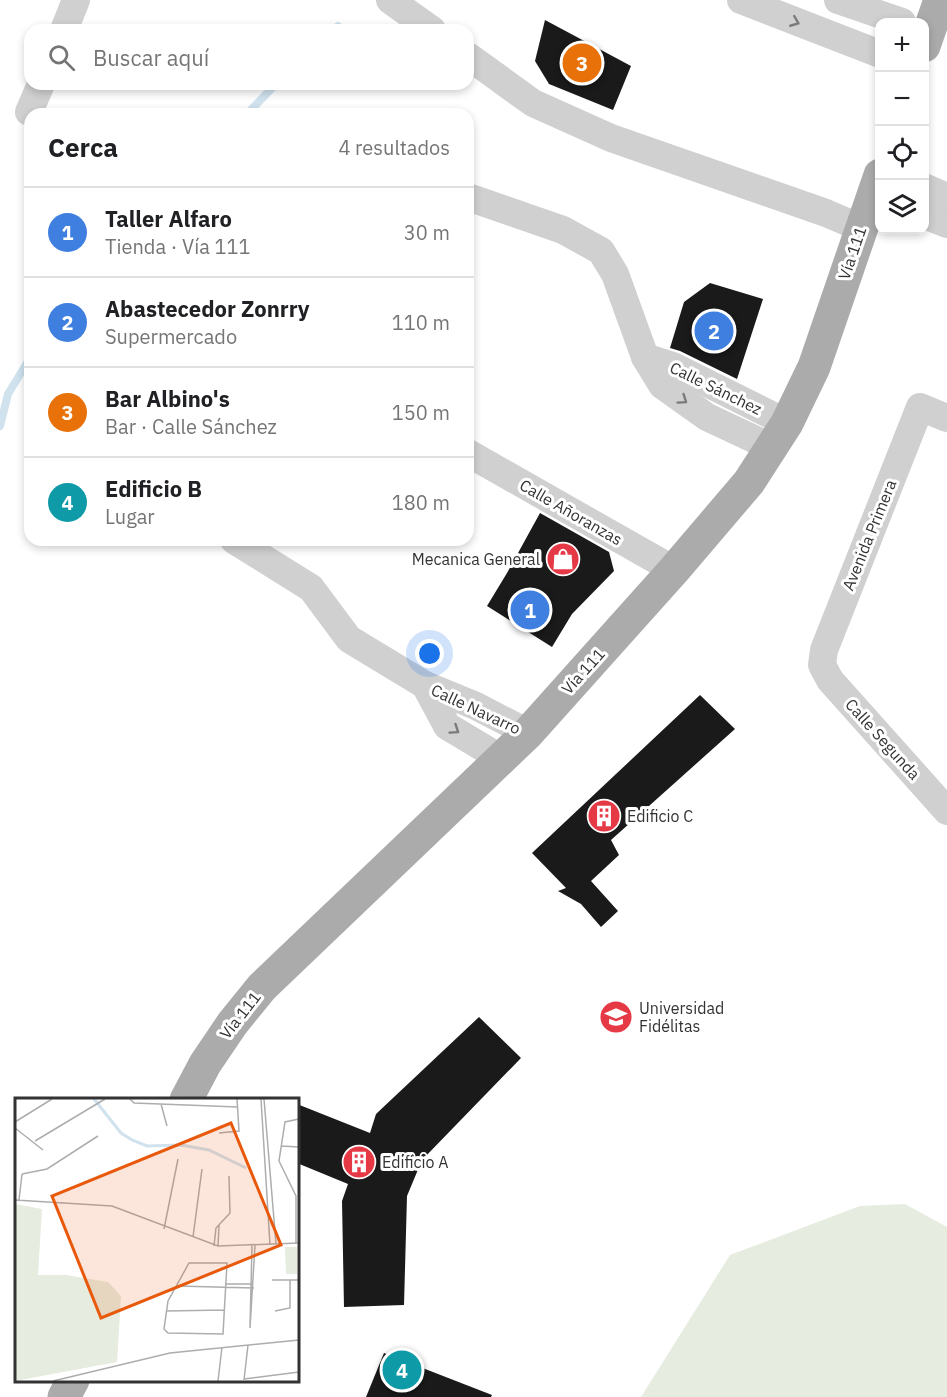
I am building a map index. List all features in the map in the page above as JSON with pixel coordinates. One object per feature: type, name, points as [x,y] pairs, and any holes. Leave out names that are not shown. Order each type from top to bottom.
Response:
[{"type":"main road","points":[[929,18],[940,0]]},
{"type":"main road","name":"Vía 111","points":[[187,1098],[205,1064],[232,1024],[262,987],[528,733],[674,570],[749,482],[779,435],[814,367],[875,193]]},
{"type":"main road","points":[[64,1397],[72,1382]]},
{"type":"street","points":[[66,24],[76,0]]},
{"type":"street","points":[[390,0],[424,24]]},
{"type":"street","points":[[741,0],[875,52]]},
{"type":"street","points":[[838,0],[883,18]]},
{"type":"street","points":[[474,60],[533,102],[612,138],[826,213],[861,228]]},
{"type":"street","points":[[31,108],[38,90]]},
{"type":"street","points":[[929,189],[947,197]]},
{"type":"street","name":"Calle Sánchez","points":[[474,199],[563,230],[601,251],[615,274],[645,357],[662,385],[707,417],[779,435]]},
{"type":"street","points":[[929,217],[947,224]]},
{"type":"street","name":"Avenida Primera","points":[[822,664],[824,650],[920,407],[947,418]]},
{"type":"street","name":"Calle Añoranzas","points":[[474,456],[674,570]]},
{"type":"street","name":"Calle Navarro","points":[[244,546],[311,588],[349,639],[425,685],[476,706],[528,733]]},
{"type":"street","name":"Calle Segunda","points":[[822,664],[830,680],[946,805]]},
{"type":"street","name":"Calle Navarro","points":[[425,685],[447,726],[502,759]]},
{"type":"shaded area","points":[[905,1204],[947,1227],[947,1397],[641,1397],[730,1255],[860,1206]]},
{"type":"building","points":[[545,20],[631,66],[613,110],[549,84],[535,61]]},
{"type":"building","points":[[710,283],[763,299],[737,379],[670,348],[684,302]]},
{"type":"building","name":"Mecanica General","points":[[540,513],[609,552],[614,571],[572,614],[552,647],[487,606]]},
{"type":"building","name":"Edificio C","points":[[700,695],[735,729],[611,840],[619,855],[591,881],[618,911],[601,927],[581,904],[558,891],[566,888],[532,853]]},
{"type":"building","name":"Edificio A","points":[[479,1017],[521,1058],[422,1160],[407,1196],[404,1305],[344,1307],[342,1201],[348,1184],[298,1163],[298,1104],[370,1133],[376,1114]]},
{"type":"building","points":[[384,1353],[492,1395],[491,1397],[366,1397]]},
{"type":"waterway","points":[[253,108],[270,90]]},
{"type":"waterway","points":[[0,426],[8,394],[24,368]]},
{"type":"place","name":"Bar Albino's","points":[[582,63]]},
{"type":"place","name":"Abastecedor Zonrry","points":[[714,331]]},
{"type":"place","name":"Mecanica General","points":[[563,559]]},
{"type":"place","name":"Taller Alfaro","points":[[530,610]]},
{"type":"place","name":"Edificio C","points":[[604,816]]},
{"type":"place","name":"Universidad Fidélitas","points":[[616,1017]]},
{"type":"place","name":"Edificio A","points":[[359,1162]]},
{"type":"place","name":"Edificio B","points":[[402,1370]]}]
